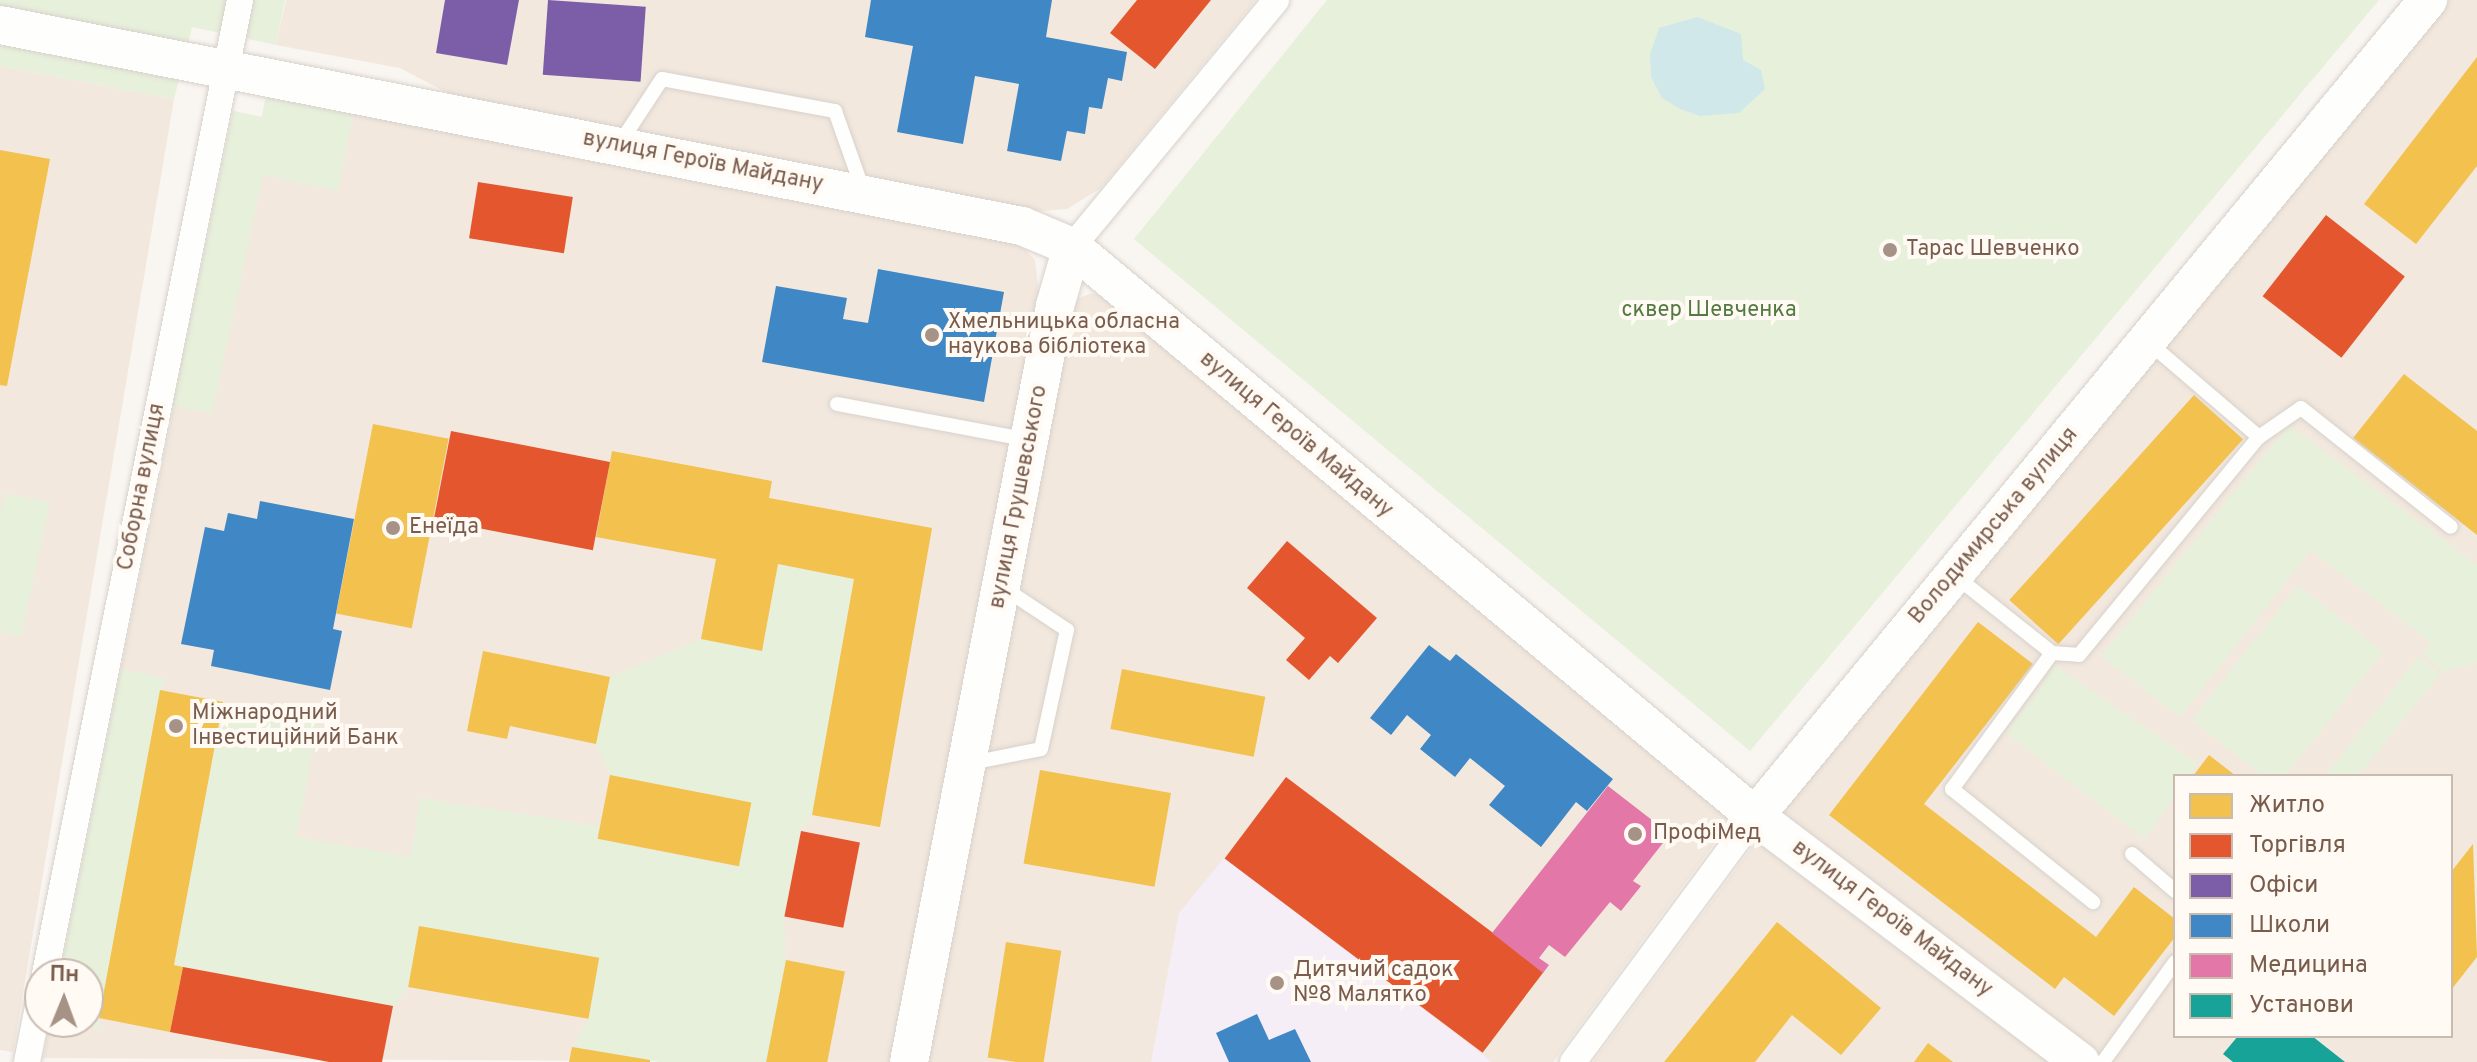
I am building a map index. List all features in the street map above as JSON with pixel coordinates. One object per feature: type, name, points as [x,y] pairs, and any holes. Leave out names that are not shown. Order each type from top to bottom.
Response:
[{"type":"street","name":"Соборна вулиця","points":[[48,958],[240,0]]},
{"type":"street","name":"вулиця Грушевського","points":[[909,1062],[1030,440],[1072,247],[1276,0]]},
{"type":"street","name":"Володимирська вулиця","points":[[1573,1062],[1755,816],[2428,0]]},
{"type":"street","name":"вулиця Героїв Майдану","points":[[0,25],[1022,226],[1072,247],[1755,816],[2080,1062]]},
{"type":"street","points":[[27,1062],[32,1038]]},
{"type":"lane","points":[[618,146],[662,79],[835,111],[865,194]]},
{"type":"lane","points":[[2147,341],[2259,437]]},
{"type":"lane","points":[[837,404],[1030,440]]},
{"type":"lane","points":[[1954,575],[2052,653],[2079,655],[2259,437],[2301,408],[2451,527]]},
{"type":"lane","points":[[967,764],[1041,749],[1067,630],[1001,587]]},
{"type":"lane","points":[[2052,653],[1952,789],[2093,902]]},
{"type":"lane","points":[[2132,854],[2173,889]]},
{"type":"lane","points":[[2103,1062],[2173,965]]},
{"type":"shaded area","points":[[286,0],[1256,0],[1101,188],[1067,209],[1027,212],[461,100],[400,68],[276,45]]},
{"type":"shaded area","points":[[2449,0],[2477,0],[2477,1062],[2106,1062],[1778,813]]},
{"type":"shaded area","points":[[0,66],[174,99],[29,958],[24,958],[24,987],[13,1052],[0,1050]]},
{"type":"shaded area","points":[[266,95],[1017,241],[1035,260],[1040,302],[892,1062],[43,1058],[47,1038],[104,1038],[104,958],[63,958],[233,111],[262,117]]},
{"type":"shaded area","points":[[1092,293],[1106,297],[1733,818],[1553,1062],[925,1062],[1071,310],[1079,298]]},
{"type":"shaded area","points":[[1758,839],[2053,1062],[1593,1062]]},
{"type":"shaded area","name":"Дитячий садок №8 Малятко","points":[[1224,858],[1491,1062],[1151,1062],[1179,913]]},
{"type":"green space","points":[[0,0],[285,0],[276,45],[192,27],[174,99],[0,66]]},
{"type":"green space","name":"сквер Шевченка","points":[[1327,0],[2379,0],[1750,751],[1134,239]]},
{"type":"green space","points":[[266,95],[354,111],[338,191],[263,175],[212,414],[173,405],[233,111],[262,117]]},
{"type":"green space","points":[[2289,425],[2477,565],[2477,663],[2443,672],[2423,654],[2431,643],[2311,550],[2180,717],[2101,656]]},
{"type":"green space","points":[[5,493],[50,502],[21,637],[0,632],[0,517]]},
{"type":"green space","points":[[778,564],[854,579],[812,815],[801,831],[784,916],[786,960],[768,1062],[659,1062],[572,1047],[588,1020],[599,959],[420,926],[408,987],[393,1006],[174,965],[223,702],[318,720],[297,837],[411,857],[420,798],[600,826],[597,839],[738,867],[751,803],[610,775],[596,744],[610,677],[701,639],[762,651]]},
{"type":"green space","points":[[2298,585],[2383,652],[2287,774],[2260,774],[2192,720]]},
{"type":"green space","points":[[2419,656],[2440,674],[2360,774],[2327,774]]},
{"type":"green space","points":[[2056,666],[2198,764],[2190,774],[2173,774],[2173,799],[2145,839],[2006,733]]},
{"type":"green space","points":[[121,669],[165,678],[104,998],[104,958],[63,958]]},
{"type":"water","points":[[1697,17],[1741,34],[1743,60],[1761,70],[1765,89],[1739,113],[1700,116],[1680,109],[1662,98],[1651,77],[1650,55],[1659,28]]},
{"type":"building: Житло","points":[[2477,57],[2477,166],[2416,244],[2364,204]]},
{"type":"building: Житло","points":[[0,150],[50,159],[7,386],[0,385]]},
{"type":"building: Житло","points":[[2404,374],[2477,431],[2477,535],[2353,438]]},
{"type":"building: Житло","points":[[2194,395],[2243,439],[2058,644],[2009,600]]},
{"type":"building: Житло","points":[[373,424],[449,439],[412,628],[336,613]]},
{"type":"building: Житло","points":[[612,451],[772,481],[769,498],[932,528],[880,827],[812,815],[854,579],[778,564],[762,651],[701,639],[716,559],[596,537]]},
{"type":"building: Житло","points":[[1978,622],[2033,664],[1924,804],[2096,937],[2134,887],[2173,917],[2173,940],[2114,1016],[2064,977],[2055,989],[1829,815]]},
{"type":"building: Житло","points":[[483,651],[610,677],[596,744],[510,726],[507,739],[467,731]]},
{"type":"building: Житло","points":[[1122,669],[1265,697],[1254,757],[1110,729]]},
{"type":"building: Житло","points":[[160,690],[223,702],[174,965],[183,967],[170,1032],[104,1019],[104,991]]},
{"type":"building: Житло","points":[[2209,755],[2233,774],[2195,774]]},
{"type":"building: Житло","points":[[1040,770],[1171,793],[1154,887],[1024,864]]},
{"type":"building: Житло","points":[[610,775],[751,802],[739,866],[598,839]]},
{"type":"building: Житло","points":[[2473,844],[2477,957],[2453,987],[2453,869]]},
{"type":"building: Житло","points":[[1777,922],[1881,1008],[1841,1055],[1792,1015],[1755,1062],[1664,1062]]},
{"type":"building: Житло","points":[[419,926],[599,958],[588,1019],[408,987]]},
{"type":"building: Житло","points":[[1006,942],[1061,951],[1044,1062],[988,1058]]},
{"type":"building: Житло","points":[[786,960],[845,971],[827,1062],[766,1062]]},
{"type":"building: Житло","points":[[1928,1043],[1953,1062],[1914,1062]]},
{"type":"building: Житло","points":[[572,1047],[650,1060],[650,1062],[569,1062]]},
{"type":"building: Торгівля","points":[[1137,0],[1211,0],[1155,69],[1110,33]]},
{"type":"building: Торгівля","points":[[478,182],[573,197],[564,253],[469,238]]},
{"type":"building: Торгівля","points":[[2326,215],[2405,277],[2341,358],[2263,296]]},
{"type":"building: Торгівля","points":[[451,431],[610,462],[593,550],[434,519]]},
{"type":"building: Торгівля","points":[[1287,541],[1377,618],[1338,663],[1330,656],[1309,680],[1286,660],[1305,638],[1247,588]]},
{"type":"building: Торгівля","points":[[1286,777],[1544,971],[1483,1053],[1225,858]]},
{"type":"building: Торгівля","points":[[801,831],[860,842],[843,928],[784,916]]},
{"type":"building: Торгівля","points":[[183,967],[393,1006],[382,1062],[329,1062],[170,1032]]},
{"type":"building: Офіси","points":[[445,0],[519,0],[507,65],[436,53]]},
{"type":"building: Офіси","points":[[548,0],[646,7],[641,82],[543,75]]},
{"type":"building: Школи","points":[[871,0],[1052,0],[1046,37],[1127,52],[1122,81],[1108,78],[1102,109],[1089,107],[1085,134],[1067,131],[1061,161],[1007,151],[1019,84],[975,76],[963,144],[897,132],[913,46],[865,37]]},
{"type":"building: Школи","points":[[878,269],[1004,292],[984,402],[762,362],[776,286],[847,298],[843,319],[868,323]]},
{"type":"building: Школи","points":[[260,501],[354,519],[333,629],[342,631],[330,690],[211,666],[214,650],[181,644],[205,527],[224,531],[228,513],[257,519]]},
{"type":"building: Школи","points":[[1429,645],[1450,661],[1456,654],[1613,779],[1587,811],[1576,802],[1541,847],[1489,805],[1505,786],[1470,758],[1455,777],[1420,749],[1431,735],[1407,715],[1391,735],[1370,718]]},
{"type":"building: Школи","points":[[1257,1014],[1269,1040],[1295,1029],[1311,1062],[1229,1062],[1216,1033]]},
{"type":"building: Медицина","points":[[1608,786],[1670,834],[1633,881],[1641,886],[1621,911],[1610,902],[1565,957],[1549,945],[1539,958],[1549,965],[1543,973],[1492,933]]},
{"type":"building: Установи","points":[[2236,1038],[2315,1038],[2345,1062],[2233,1062],[2223,1054]]},
{"type":"place","name":"Тарас Шевченко","points":[[1890,250]]},
{"type":"place","name":"Хмельницька обласна наукова бібліотека","points":[[932,335]]},
{"type":"place","name":"Енеїда","points":[[393,528]]},
{"type":"place","name":"Міжнародний Інвестиційний Банк","points":[[176,726]]},
{"type":"place","name":"ПрофіМед","points":[[1635,834]]},
{"type":"place","name":"Дитячий садок №8 Малятко","points":[[1277,983]]}]
